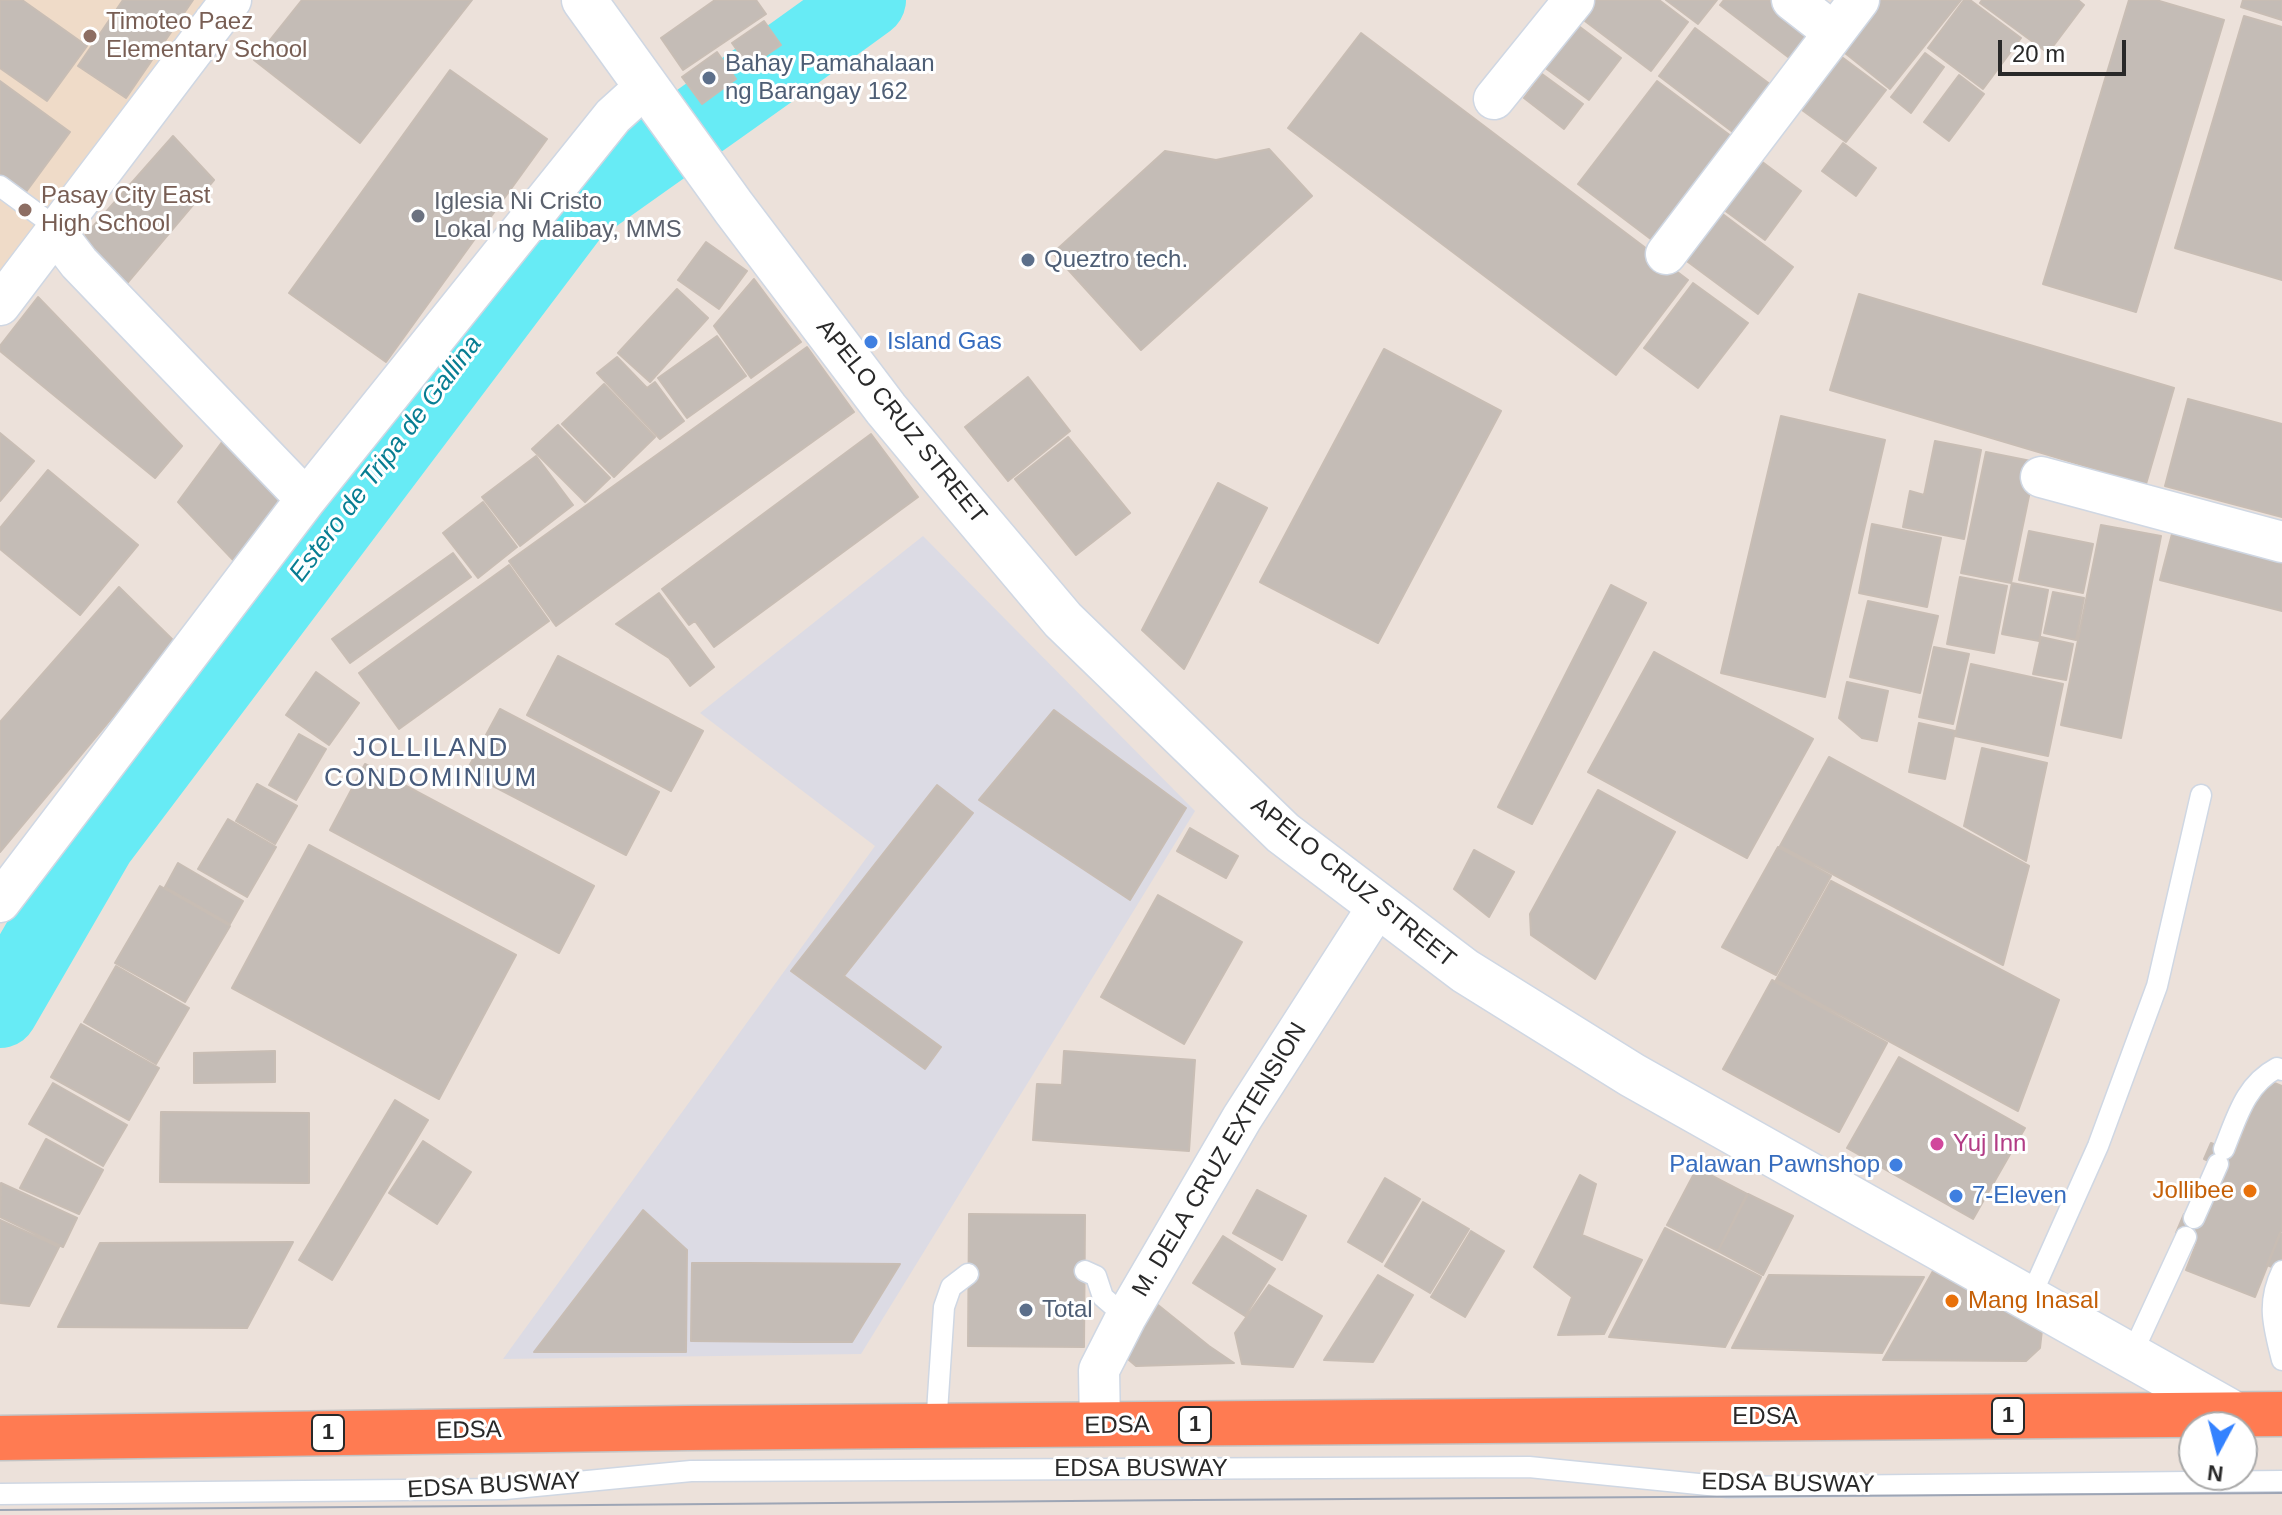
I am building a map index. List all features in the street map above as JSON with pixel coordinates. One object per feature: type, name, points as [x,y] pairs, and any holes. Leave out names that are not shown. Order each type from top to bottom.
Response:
[{"type":"highway","name":"EDSA","points":[[2258,1415],[2282,1414]]},
{"type":"highway","name":"EDSA","points":[[0,1438],[1734,1417],[2178,1415]]},
{"type":"street","points":[[0,305],[231,0]]},
{"type":"street","name":"APELO CRUZ STREET","points":[[584,0],[886,409],[1063,620],[1283,833],[1465,971],[1632,1075],[2229,1411]]},
{"type":"street","points":[[1494,99],[1574,0]]},
{"type":"street","points":[[1792,0],[1833,32]]},
{"type":"street","points":[[1666,254],[1859,0]]},
{"type":"street","points":[[0,902],[306,499],[613,116],[656,101]]},
{"type":"street","points":[[56,233],[79,263],[306,499]]},
{"type":"street","points":[[2041,477],[2282,542]]},
{"type":"street","name":"M. DELA CRUZ EXTENSION","points":[[1100,1426],[1099,1370],[1126,1317],[1242,1118],[1378,906]]},
{"type":"lane","points":[[0,186],[42,217],[56,233]]},
{"type":"lane","points":[[2030,1298],[2098,1146],[2157,986],[2201,795]]},
{"type":"lane","points":[[2194,1218],[2241,1106],[2261,1077],[2277,1068],[2282,1070]]},
{"type":"lane","points":[[2131,1356],[2186,1237]]},
{"type":"lane","points":[[1085,1271],[1096,1276],[1103,1297],[1126,1317]]},
{"type":"lane","points":[[2282,1271],[2276,1282],[2271,1310],[2282,1360]]},
{"type":"lane","points":[[936,1427],[944,1307],[951,1287],[968,1274]]},
{"type":"lane","name":"EDSA BUSWAY","points":[[0,1494],[505,1489],[691,1471],[1529,1467],[1728,1487],[2282,1481]]},
{"type":"shaded area","name":"Timoteo Paez Elementary School","points":[[0,0],[206,0],[0,276]]},
{"type":"shaded area","points":[[923,536],[1195,811],[861,1354],[503,1359],[875,846],[700,713]]},
{"type":"building","points":[[0,0],[22,0],[87,46],[47,101],[0,68]]},
{"type":"building","points":[[123,0],[193,0],[126,98],[78,66]]},
{"type":"building","points":[[302,0],[472,0],[360,143],[254,60]]},
{"type":"building","points":[[715,0],[756,0],[766,14],[683,70],[661,38]]},
{"type":"building","points":[[1589,0],[1659,0],[1688,22],[1651,71],[1577,15]]},
{"type":"building","points":[[1666,0],[1717,0],[1698,24]]},
{"type":"building","points":[[1724,0],[1769,0],[1812,33],[1792,60],[1720,5]]},
{"type":"building","points":[[1870,0],[1961,0],[1890,89],[1835,45]]},
{"type":"building","points":[[1964,0],[1970,0],[2021,38],[1983,89],[1928,48]]},
{"type":"building","points":[[1982,0],[2078,0],[2084,5],[2048,53],[1980,3]]},
{"type":"building","points":[[2129,0],[2156,0],[2224,20],[2136,312],[2043,284]]},
{"type":"building","points":[[2243,0],[2282,0],[2282,20],[2241,7]]},
{"type":"building","points":[[2244,16],[2282,27],[2282,280],[2175,248]]},
{"type":"building","points":[[764,21],[781,45],[749,67],[732,43]]},
{"type":"building","points":[[1576,24],[1621,58],[1589,100],[1544,67]]},
{"type":"building","points":[[1695,28],[1775,88],[1738,136],[1659,76]]},
{"type":"building","points":[[1361,33],[1688,280],[1616,375],[1288,128]]},
{"type":"building","points":[[1831,49],[1886,90],[1846,142],[1791,102]]},
{"type":"building","name":"Bahay Pamahalaan ng Barangay 162","points":[[717,52],[736,79],[702,104],[682,77]]},
{"type":"building","points":[[1925,53],[1944,67],[1911,113],[1891,97]]},
{"type":"building","name":"Iglesia Ni Cristo Lokal ng Malibay, MMS","points":[[450,70],[547,139],[386,362],[289,293]]},
{"type":"building","points":[[1542,74],[1583,104],[1564,129],[1524,98]]},
{"type":"building","points":[[1959,75],[1984,94],[1949,141],[1924,122]]},
{"type":"building","points":[[0,81],[70,132],[23,196],[0,179]]},
{"type":"building","points":[[1657,81],[1735,139],[1656,243],[1578,184]]},
{"type":"building","points":[[173,136],[214,180],[118,294],[74,248]]},
{"type":"building","points":[[1843,143],[1876,168],[1856,196],[1822,171]]},
{"type":"building","points":[[1269,149],[1312,196],[1141,350],[1053,253],[1165,151],[1216,160]]},
{"type":"building","points":[[1753,155],[1801,191],[1765,240],[1716,204]]},
{"type":"building","points":[[1712,206],[1793,267],[1758,314],[1676,253]]},
{"type":"building","points":[[706,242],[747,271],[719,309],[678,280]]},
{"type":"building","points":[[754,279],[801,342],[751,378],[714,326]]},
{"type":"building","points":[[1693,283],[1748,323],[1698,388],[1644,348]]},
{"type":"building","points":[[677,289],[708,318],[650,382],[618,353]]},
{"type":"building","points":[[1859,294],[2174,388],[2146,484],[1830,390]]},
{"type":"building","points":[[38,297],[182,446],[155,478],[0,351],[0,346]]},
{"type":"building","points":[[717,336],[746,376],[687,418],[658,378]]},
{"type":"building","points":[[807,347],[854,412],[556,626],[509,561]]},
{"type":"building","points":[[1384,349],[1501,411],[1378,643],[1260,582]]},
{"type":"building","points":[[617,357],[647,388],[655,382],[684,421],[660,439],[597,373]]},
{"type":"building","points":[[1028,377],[1070,431],[1008,481],[965,427]]},
{"type":"building","points":[[604,384],[655,437],[614,477],[562,424]]},
{"type":"building","points":[[2188,399],[2282,424],[2282,517],[2165,486]]},
{"type":"building","points":[[1781,416],[1885,440],[1825,697],[1721,673]]},
{"type":"building","points":[[558,425],[610,478],[585,502],[532,449]]},
{"type":"building","points":[[0,433],[34,461],[0,501]]},
{"type":"building","points":[[871,434],[918,497],[714,647],[695,621],[689,625],[662,589]]},
{"type":"building","points":[[1068,437],[1130,513],[1076,555],[1015,479]]},
{"type":"building","points":[[225,438],[285,502],[235,562],[178,502]]},
{"type":"building","points":[[1935,441],[1981,450],[1964,539],[1903,527],[1910,491],[1924,495]]},
{"type":"building","points":[[1986,452],[2036,462],[2011,583],[1961,573]]},
{"type":"building","points":[[536,456],[573,505],[520,546],[482,497]]},
{"type":"building","points":[[48,470],[138,545],[80,615],[0,549],[0,528]]},
{"type":"building","points":[[1218,483],[1267,508],[1184,669],[1142,630]]},
{"type":"building","points":[[483,502],[517,547],[478,578],[443,533]]},
{"type":"building","points":[[1872,524],[1941,538],[1927,607],[1859,593]]},
{"type":"building","points":[[2101,525],[2161,536],[2121,738],[2061,725]]},
{"type":"building","points":[[2029,531],[2093,544],[2083,593],[2019,580]]},
{"type":"building","points":[[2172,534],[2282,562],[2282,611],[2160,580]]},
{"type":"building","points":[[453,553],[471,577],[350,663],[332,639]]},
{"type":"building","points":[[509,565],[549,621],[399,729],[359,673]]},
{"type":"building","points":[[1960,577],[2007,586],[1994,653],[1947,644]]},
{"type":"building","points":[[2012,583],[2048,590],[2039,641],[2002,634]]},
{"type":"building","points":[[1611,585],[1646,603],[1532,824],[1498,807]]},
{"type":"building","points":[[119,587],[175,642],[0,852],[0,722]]},
{"type":"building","points":[[2053,592],[2084,598],[2076,640],[2044,633]]},
{"type":"building","points":[[659,593],[714,667],[690,686],[669,658],[616,624]]},
{"type":"building","points":[[1868,601],[1938,616],[1920,693],[1850,677]]},
{"type":"building","points":[[2041,637],[2073,644],[2066,680],[2033,674]]},
{"type":"building","points":[[1934,647],[1969,654],[1953,724],[1919,717]]},
{"type":"building","points":[[1654,652],[1813,739],[1747,858],[1588,772]]},
{"type":"building","points":[[558,656],[703,731],[671,791],[527,715]]},
{"type":"building","points":[[1971,664],[2063,684],[2048,756],[1955,736]]},
{"type":"building","points":[[316,672],[359,703],[329,745],[286,715]]},
{"type":"building","points":[[1847,682],[1888,691],[1877,741],[1862,738],[1839,718]]},
{"type":"building","points":[[500,709],[659,792],[626,855],[466,772]]},
{"type":"building","points":[[1054,710],[1186,808],[1130,900],[979,800]]},
{"type":"building","points":[[1919,723],[1955,731],[1945,779],[1909,772]]},
{"type":"building","points":[[299,734],[326,749],[296,800],[269,785]]},
{"type":"building","points":[[1982,748],[2047,763],[2026,861],[1964,826]]},
{"type":"building","points":[[1829,757],[2029,866],[2003,965],[1780,846]]},
{"type":"building","points":[[365,764],[594,886],[559,953],[330,830]]},
{"type":"building","points":[[257,784],[297,806],[275,844],[236,821]]},
{"type":"building","points":[[937,785],[973,813],[844,976],[941,1047],[925,1069],[791,971]]},
{"type":"building","points":[[1598,790],[1675,832],[1595,979],[1531,935],[1530,914]]},
{"type":"building","points":[[228,819],[276,847],[247,897],[198,869]]},
{"type":"building","points":[[1190,828],[1238,856],[1226,878],[1177,851]]},
{"type":"building","points":[[309,845],[516,955],[439,1099],[232,988]]},
{"type":"building","points":[[1778,847],[1831,876],[1776,975],[1722,947]]},
{"type":"building","points":[[1474,850],[1514,872],[1489,917],[1454,889]]},
{"type":"building","points":[[178,863],[243,901],[230,924],[165,887]]},
{"type":"building","points":[[1831,881],[2059,1000],[2018,1111],[1776,980]]},
{"type":"building","points":[[160,886],[230,926],[185,1002],[115,963]]},
{"type":"building","points":[[1158,895],[1242,942],[1184,1044],[1101,997]]},
{"type":"building","points":[[116,966],[189,1008],[156,1064],[84,1022]]},
{"type":"building","points":[[1772,980],[1887,1043],[1839,1132],[1723,1069]]},
{"type":"building","points":[[81,1024],[159,1068],[129,1120],[51,1077]]},
{"type":"building","points":[[275,1051],[275,1082],[194,1083],[194,1053]]},
{"type":"building","points":[[1064,1051],[1195,1060],[1189,1151],[1033,1140],[1037,1084],[1062,1085]]},
{"type":"building","points":[[1899,1057],[2025,1128],[1973,1219],[1847,1148]]},
{"type":"building","name":"Jollibee","points":[[2265,1079],[2282,1086],[2282,1229],[2255,1297],[2186,1270],[2197,1242],[2176,1233],[2184,1214],[2204,1222],[2226,1168],[2204,1159],[2211,1143],[2235,1153]]},
{"type":"building","points":[[53,1083],[127,1125],[103,1166],[29,1124]]},
{"type":"building","points":[[395,1100],[428,1120],[332,1280],[299,1260]]},
{"type":"building","points":[[161,1112],[309,1113],[309,1183],[160,1182]]},
{"type":"building","points":[[46,1139],[103,1170],[79,1214],[20,1188]]},
{"type":"building","points":[[423,1141],[471,1172],[437,1224],[389,1193]]},
{"type":"building","points":[[1697,1168],[1747,1194],[1718,1251],[1667,1225]]},
{"type":"building","points":[[1580,1175],[1596,1184],[1582,1235],[1642,1260],[1604,1334],[1558,1335],[1572,1297],[1534,1267]]},
{"type":"building","points":[[1385,1178],[1420,1199],[1382,1262],[1348,1242]]},
{"type":"building","points":[[1,1183],[77,1218],[63,1247],[0,1217]]},
{"type":"building","points":[[1257,1190],[1306,1216],[1282,1260],[1233,1233]]},
{"type":"building","points":[[1748,1194],[1793,1216],[1763,1275],[1718,1251]]},
{"type":"building","points":[[1423,1202],[1469,1229],[1430,1293],[1385,1266]]},
{"type":"building","points":[[643,1210],[687,1250],[686,1352],[534,1352]]},
{"type":"building","name":"Total","points":[[969,1214],[1085,1215],[1084,1347],[968,1346]]},
{"type":"building","points":[[0,1220],[59,1247],[29,1306],[0,1303]]},
{"type":"building","points":[[1665,1228],[1761,1277],[1725,1347],[1609,1337]]},
{"type":"building","points":[[1471,1231],[1504,1251],[1465,1317],[1431,1297]]},
{"type":"building","points":[[2282,1234],[2282,1271],[2267,1265]]},
{"type":"building","points":[[1223,1236],[1275,1269],[1245,1316],[1193,1283]]},
{"type":"building","points":[[293,1242],[247,1328],[58,1327],[100,1243]]},
{"type":"building","points":[[692,1263],[900,1264],[852,1342],[797,1342],[691,1341]]},
{"type":"building","name":"Mang Inasal","points":[[1933,1271],[2042,1330],[2040,1348],[2026,1361],[1883,1360]]},
{"type":"building","points":[[1378,1275],[1413,1295],[1373,1362],[1324,1360]]},
{"type":"building","points":[[1769,1275],[1924,1277],[1882,1353],[1732,1348]]},
{"type":"building","points":[[1269,1285],[1322,1316],[1293,1367],[1242,1364],[1235,1333]]},
{"type":"building","points":[[1158,1305],[1234,1363],[1136,1366],[1129,1360],[1130,1345]]},
{"type":"waterway","name":"Estero de Tripa de Gallina","points":[[0,1010],[98,841],[575,209],[868,0]]},
{"type":"tram line","points":[[0,1510],[2282,1493]]},
{"type":"place","name":"Timoteo Paez Elementary School","points":[[90,36]]},
{"type":"place","name":"Bahay Pamahalaan ng Barangay 162","points":[[709,78]]},
{"type":"place","name":"Pasay City East High School","points":[[25,210]]},
{"type":"place","name":"Iglesia Ni Cristo Lokal ng Malibay, MMS","points":[[418,216]]},
{"type":"place","name":"Queztro tech.","points":[[1028,260]]},
{"type":"place","name":"Island Gas","points":[[871,342]]},
{"type":"place","name":"Yuj Inn","points":[[1937,1144]]},
{"type":"place","name":"Palawan Pawnshop","points":[[1896,1165]]},
{"type":"place","name":"Jollibee","points":[[2250,1191]]},
{"type":"place","name":"7-Eleven","points":[[1956,1196]]},
{"type":"place","name":"Mang Inasal","points":[[1952,1301]]},
{"type":"place","name":"Total","points":[[1026,1310]]},
{"type":"district","name":"JOLLILAND CONDOMINIUM","points":[[431,764]]}]
